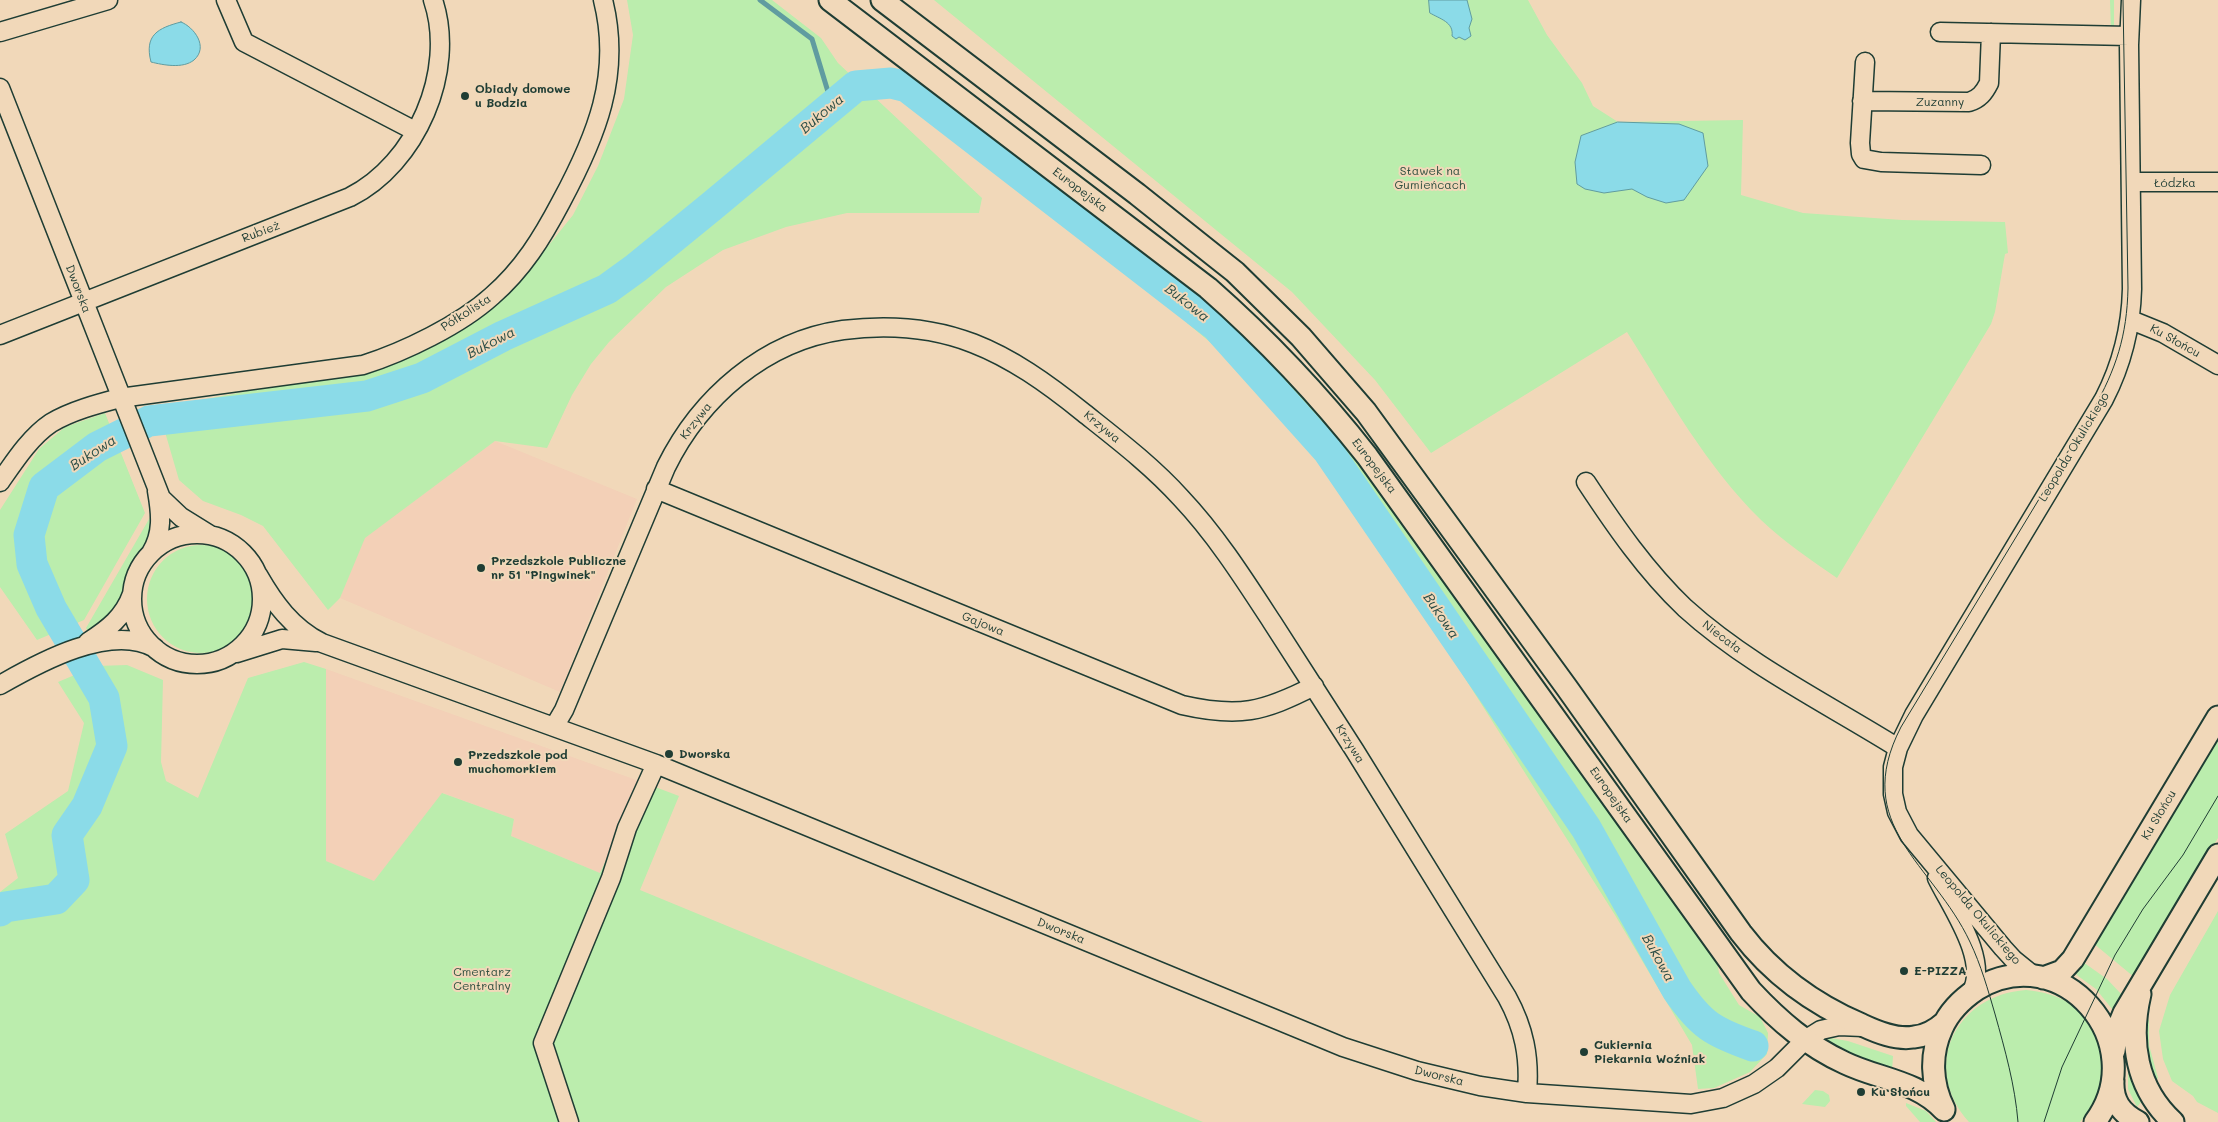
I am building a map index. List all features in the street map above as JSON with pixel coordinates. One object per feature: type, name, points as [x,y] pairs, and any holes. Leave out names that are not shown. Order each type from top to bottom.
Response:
[{"type":"main road","name":"Europejska","points":[[830,0],[1208,288],[1247,323],[1303,379],[1367,456],[1751,991],[1778,1020],[1805,1040],[1856,1069],[1920,1090],[1934,1100],[1948,1116]]},
{"type":"main road","name":"Europejska","points":[[882,0],[1137,194],[1235,272],[1295,331],[1372,420],[1755,951],[1796,989],[1828,1009],[1866,1028],[1895,1036],[1913,1038],[1929,1033],[1945,1022]]},
{"type":"main road","name":"Ku Słońcu","points":[[2039,978],[2062,971],[2073,959],[2218,717]]},
{"type":"main road","points":[[2138,1122],[2122,1110],[2117,1104],[2114,1095],[2114,1039],[2119,1022],[2218,855]]},
{"type":"main road","points":[[2147,974],[2138,1000],[2136,1017],[2135,1044],[2137,1062],[2148,1091],[2173,1122]]},
{"type":"main road","points":[[1948,1116],[1936,1088],[1933,1066],[1936,1044],[1945,1022],[1954,1008],[1971,993],[1986,984],[2018,976],[2039,978],[2068,988],[2094,1009],[2108,1034],[2113,1070],[2105,1106],[2095,1122]]},
{"type":"street","points":[[0,32],[108,0]]},
{"type":"street","points":[[226,0],[244,42],[416,130]]},
{"type":"street","name":"Rubież","points":[[0,335],[359,193],[386,170],[404,149],[416,130],[429,100],[438,69],[439,35],[433,0]]},
{"type":"street","name":"Półkolista","points":[[120,398],[363,365],[382,359],[419,342],[463,318],[492,296],[531,254],[590,146],[602,110],[608,72],[609,33],[603,0]]},
{"type":"street","name":"Leopolda Okulickiego","points":[[2039,978],[2009,954],[1905,829],[1894,804],[1892,778],[1898,748],[1914,716],[2104,399],[2122,357],[2131,320],[2129,36],[2131,0]]},
{"type":"street","points":[[1940,32],[2129,36]]},
{"type":"street","name":"Zuzanny","points":[[1862,101],[1969,102],[1976,100],[1986,90],[1989,83],[1991,33]]},
{"type":"street","points":[[1865,62],[1860,143],[1860,154],[1864,159],[1881,162],[1982,165]]},
{"type":"street","name":"Dworska","points":[[0,88],[120,398],[135,428],[161,498],[177,514],[210,535]]},
{"type":"street","name":"Łódzka","points":[[2131,182],[2218,182]]},
{"type":"street","name":"Ku Słońcu","points":[[2131,320],[2163,333],[2218,365]]},
{"type":"street","name":"Krzywa","points":[[554,726],[567,703],[656,489],[673,453],[700,414],[734,380],[770,354],[823,334],[859,328],[911,329],[959,337],[985,347],[1028,370],[1085,413],[1161,477],[1193,512],[1222,550],[1249,587],[1314,686],[1514,1010],[1526,1044],[1527,1093]]},
{"type":"street","points":[[0,482],[27,446],[50,424],[78,411],[120,398]]},
{"type":"street","name":"Niecała","points":[[1586,482],[1626,540],[1684,607],[1741,652],[1898,748]]},
{"type":"street","name":"Dworska","points":[[150,554],[156,545],[160,526],[157,488]]},
{"type":"street","name":"Gajowa","points":[[656,489],[1182,705],[1224,712],[1252,711],[1275,705],[1314,686]]},
{"type":"street","points":[[0,685],[77,649],[104,642],[129,640],[142,642],[177,660],[193,663],[209,662],[224,658],[244,643],[258,623],[262,599],[258,575],[250,561],[239,549],[225,540],[210,535],[194,534],[178,537],[163,544],[150,554],[141,567],[127,606],[117,621],[77,649]]},
{"type":"street","name":"Dworska","points":[[258,575],[272,598],[288,618],[305,634],[322,643],[656,764],[1343,1047],[1430,1074],[1480,1086],[1527,1093],[1677,1104],[1708,1102],[1734,1094],[1765,1078],[1805,1040]]},
{"type":"street","points":[[133,590],[133,606],[137,622],[145,636],[156,648]]},
{"type":"street","name":"Dworska","points":[[224,658],[282,639],[298,639],[322,643]]},
{"type":"street","points":[[570,1122],[544,1043],[608,887],[627,828],[656,764]]},
{"type":"street","name":"Leopolda Okulickiego","points":[[1922,851],[1956,915],[1974,957],[1977,977],[1971,993]]},
{"type":"street","name":"Europejska","points":[[1805,1040],[1822,1030],[1833,1027],[1866,1028]]},
{"type":"shaded area","name":"Przedszkole Publiczne nr 51 \"Pingwinek\"","points":[[495,441],[637,499],[560,692],[340,598],[364,538]]},
{"type":"shaded area","name":"Przedszkole pod muchomorkiem","points":[[326,669],[642,782],[600,873],[511,836],[514,819],[443,793],[374,881],[326,861]]},
{"type":"green space","points":[[627,0],[772,0],[821,38],[838,63],[982,198],[979,213],[847,213],[786,227],[723,250],[666,287],[609,342],[591,364],[572,395],[547,448],[495,441],[365,538],[340,598],[328,610],[263,526],[241,515],[203,501],[179,480],[158,408],[371,368],[467,325],[511,292],[573,215],[598,166],[624,99],[633,35]]},
{"type":"green space","name":"Stawek na Gumieńcach","points":[[934,0],[1528,0],[1547,35],[1582,83],[1593,106],[1618,122],[1743,120],[1741,195],[1803,213],[1902,220],[2005,222],[2008,253],[2005,254],[1995,312],[1991,324],[1837,578],[1779,536],[1741,499],[1705,454],[1627,332],[1431,453],[1375,380],[1292,292]]},
{"type":"green space","points":[[2110,0],[2114,0],[2114,30],[2111,30]]},
{"type":"green space","points":[[1200,298],[1248,339],[1301,393],[1353,453],[1717,962],[1719,973],[1739,1005],[1760,1017],[1768,1033],[1767,1054],[1750,1072],[1714,1088],[1698,1089],[1692,1045],[1615,915],[1404,582],[1284,413],[1252,377],[1187,323]]},
{"type":"green space","points":[[105,413],[145,513],[84,620],[37,640],[0,587],[0,510],[39,449],[65,427]]},
{"type":"green space","points":[[156,507],[148,547],[134,567],[126,600],[89,634],[86,628]]},
{"type":"green space","points":[[201,545],[222,549],[239,561],[251,578],[255,599],[251,620],[239,637],[222,649],[201,653],[180,649],[163,637],[151,620],[147,599],[151,578],[163,561],[180,549]]},
{"type":"green space","name":"Cmentarz Centralny","points":[[304,662],[326,669],[326,861],[374,881],[442,793],[514,819],[511,836],[600,873],[642,782],[679,796],[640,890],[1203,1122],[0,1122],[0,892],[18,878],[5,834],[68,791],[84,723],[58,682],[96,666],[127,665],[163,680],[161,762],[166,781],[198,798],[248,678]]},
{"type":"green space","points":[[2218,735],[2218,838],[2134,977],[2093,943]]},
{"type":"green space","points":[[2218,911],[2218,1113],[2197,1102],[2193,1096],[2172,1081],[2163,1059],[2159,1031],[2170,995]]},
{"type":"green space","points":[[2083,962],[2107,979],[2123,996],[2116,1009],[2112,1009],[2096,989],[2076,974]]},
{"type":"green space","points":[[2026,990],[2045,993],[2062,999],[2073,1006],[2085,1018],[2094,1031],[2102,1063],[2101,1079],[2097,1094],[2090,1109],[2080,1122],[1969,1122],[1954,1101],[1947,1079],[1947,1057],[1952,1037],[1964,1019],[1980,1005],[2001,995]]},
{"type":"green space","points":[[2146,1019],[2149,1020],[2149,1045],[2158,1078],[2154,1084],[2144,1053]]},
{"type":"green space","points":[[1828,1039],[1848,1041],[1893,1056],[1892,1072],[1851,1055],[1828,1042]]},
{"type":"green space","points":[[2128,1065],[2146,1096],[2137,1107],[2128,1089]]},
{"type":"green space","points":[[1815,1090],[1823,1091],[1829,1095],[1830,1101],[1825,1107],[1802,1104]]},
{"type":"green space","points":[[1906,1103],[1926,1111],[1936,1122],[1920,1122],[1906,1106]]},
{"type":"water","points":[[1429,0],[1467,0],[1472,19],[1469,28],[1471,36],[1465,40],[1459,37],[1456,39],[1452,36],[1449,24],[1430,13]]},
{"type":"water","points":[[181,22],[191,28],[198,38],[200,49],[198,55],[194,60],[184,65],[167,65],[151,62],[149,53],[151,39],[160,30]]},
{"type":"water","points":[[1618,122],[1679,124],[1703,133],[1708,166],[1684,200],[1666,203],[1647,197],[1632,189],[1604,193],[1585,189],[1577,184],[1575,162],[1581,136]]},
{"type":"waterway","points":[[760,0],[812,39],[832,105]]},
{"type":"waterway","name":"Bukowa","points":[[0,911],[5,907],[56,899],[74,880],[67,835],[87,806],[112,746],[104,698],[51,608],[32,564],[29,535],[44,487],[97,447],[149,421],[367,396],[422,378],[503,336],[607,289],[636,268],[856,86],[891,83],[907,87],[1216,326],[1328,451],[1586,828],[1677,990],[1693,1012],[1709,1026],[1753,1046]]},
{"type":"tram line","points":[[2018,1122],[2009,1068],[1981,969],[1970,942],[1954,914],[1902,842],[1891,818],[1885,791],[1888,761],[1901,727],[2093,410],[2119,352],[2123,337],[2128,288],[2123,0]]},
{"type":"tram line","points":[[2044,1122],[2062,1067],[2115,955],[2143,909],[2183,855],[2218,796]]},
{"type":"place","name":"Obiady domowe u Bodzia","points":[[465,96]]},
{"type":"place","name":"Przedszkole Publiczne nr 51 \"Pingwinek\"","points":[[481,568]]},
{"type":"place","name":"Dworska","points":[[669,754]]},
{"type":"place","name":"Przedszkole pod muchomorkiem","points":[[458,762]]},
{"type":"place","name":"E-PIZZA","points":[[1904,971]]},
{"type":"place","name":"Cukiernia Piekarnia Woźniak","points":[[1584,1052]]},
{"type":"place","name":"Ku Słońcu","points":[[1861,1092]]}]
